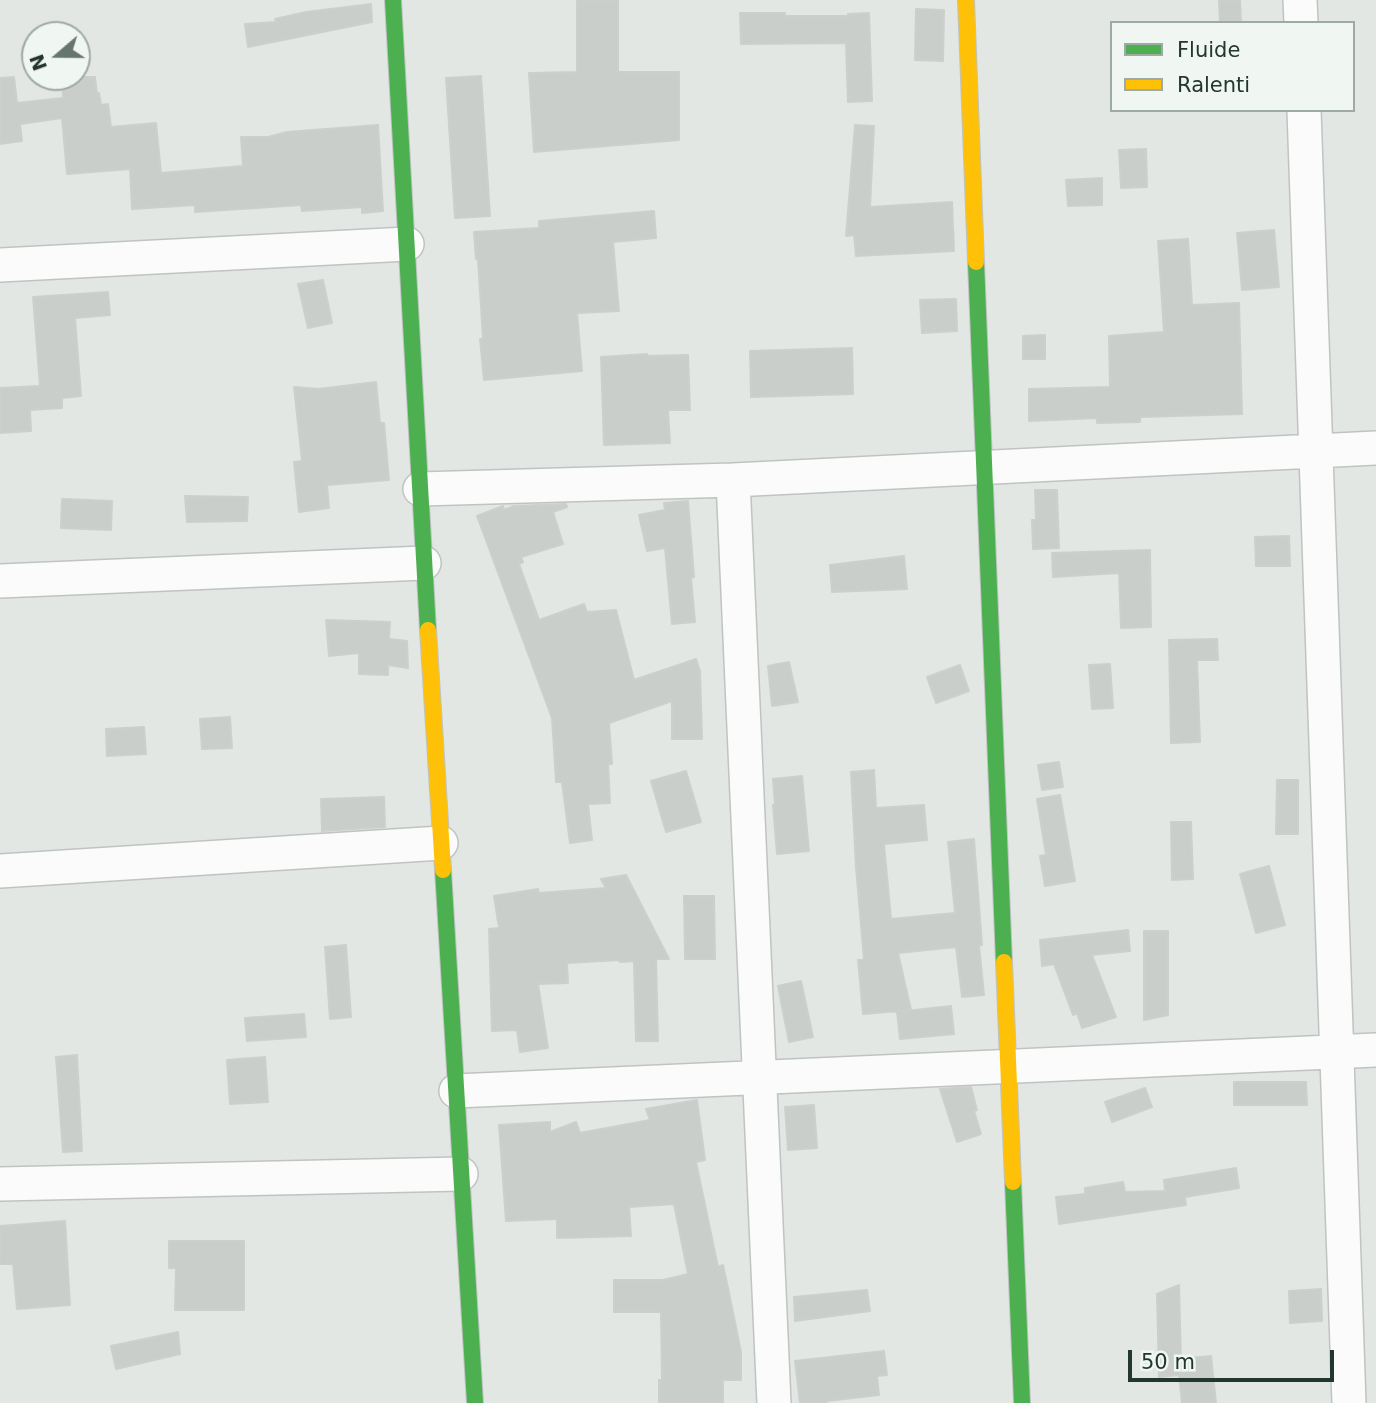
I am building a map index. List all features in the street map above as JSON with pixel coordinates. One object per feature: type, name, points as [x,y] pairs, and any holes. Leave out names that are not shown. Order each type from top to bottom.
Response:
[{"type":"main road","points":[[393,0],[475,1403]]},
{"type":"main road","points":[[966,0],[1022,1403]]},
{"type":"street","points":[[1300,0],[1301,21]]},
{"type":"street","points":[[1304,112],[1349,1403]]},
{"type":"street","points":[[0,265],[407,244]]},
{"type":"street","points":[[420,489],[733,480],[1376,448]]},
{"type":"street","points":[[733,480],[774,1403]]},
{"type":"street","points":[[0,581],[424,563]]},
{"type":"street","points":[[0,871],[441,843]]},
{"type":"street","points":[[456,1091],[1376,1050]]},
{"type":"street","points":[[0,1184],[461,1174]]},
{"type":"building","points":[[577,0],[618,0],[618,72],[679,72],[679,140],[534,152],[529,73],[577,72]]},
{"type":"building","points":[[1219,0],[1240,0],[1241,21],[1220,21]]},
{"type":"building","points":[[371,4],[372,22],[248,47],[245,24],[276,22],[275,19],[306,12]]},
{"type":"building","points":[[916,9],[944,10],[943,61],[915,60]]},
{"type":"building","points":[[740,13],[848,16],[869,13],[872,101],[848,102],[846,43],[741,44]]},
{"type":"building","points":[[481,76],[490,216],[455,218],[446,78]]},
{"type":"building","points":[[14,77],[17,103],[63,98],[63,91],[91,91],[91,77],[95,77],[101,105],[108,104],[111,127],[156,123],[161,173],[243,166],[241,137],[268,137],[287,132],[378,125],[383,211],[362,213],[362,207],[302,211],[301,205],[195,212],[195,205],[132,209],[130,169],[67,174],[62,118],[20,124],[22,141],[0,144],[0,78]]},
{"type":"building","points":[[855,125],[874,126],[870,207],[952,202],[954,251],[856,256],[854,235],[846,236]]},
{"type":"building","points":[[1146,149],[1147,187],[1121,188],[1119,150]]},
{"type":"building","points":[[1102,178],[1102,205],[1068,206],[1066,180]]},
{"type":"building","points":[[654,211],[656,238],[613,242],[619,311],[577,313],[582,371],[484,380],[478,259],[474,232],[539,228],[539,221]]},
{"type":"building","points":[[1274,230],[1279,287],[1242,290],[1237,233]]},
{"type":"building","points":[[1188,239],[1192,305],[1239,303],[1242,414],[1140,417],[1140,422],[1097,423],[1097,418],[1029,421],[1029,389],[1110,387],[1109,336],[1164,332],[1158,241]]},
{"type":"building","points":[[323,280],[332,323],[308,328],[298,284]]},
{"type":"building","points":[[108,292],[110,315],[75,318],[81,396],[62,398],[62,408],[30,410],[31,431],[0,433],[0,388],[40,386],[33,297]]},
{"type":"building","points":[[956,299],[957,331],[922,333],[920,300]]},
{"type":"building","points":[[1045,335],[1045,359],[1023,359],[1023,336]]},
{"type":"building","points":[[852,348],[853,394],[751,397],[750,351]]},
{"type":"building","points":[[688,355],[690,410],[668,410],[670,443],[604,445],[601,357]]},
{"type":"building","points":[[376,382],[380,423],[384,423],[389,480],[327,485],[329,508],[299,512],[294,462],[302,461],[294,387],[318,389]]},
{"type":"building","points":[[1035,490],[1057,490],[1059,548],[1033,549]]},
{"type":"building","points":[[185,496],[248,497],[247,521],[187,522]]},
{"type":"building","points":[[62,499],[112,501],[111,530],[61,528]]},
{"type":"building","points":[[688,501],[695,622],[672,624],[665,548],[647,551],[639,515],[665,510],[664,503]]},
{"type":"building","points":[[566,504],[567,507],[553,512],[563,544],[521,557],[523,562],[519,564],[539,620],[584,604],[587,612],[616,610],[634,680],[696,659],[700,671],[702,739],[672,739],[672,701],[609,723],[612,764],[608,764],[610,803],[588,804],[592,840],[570,843],[562,782],[556,782],[552,718],[477,516],[503,506],[504,510],[514,506]]},
{"type":"building","points":[[1289,536],[1290,566],[1256,566],[1255,537]]},
{"type":"building","points":[[1150,550],[1151,627],[1121,628],[1119,573],[1053,577],[1052,553]]},
{"type":"building","points":[[904,556],[907,589],[832,592],[830,565]]},
{"type":"building","points":[[326,620],[390,622],[389,639],[407,641],[408,668],[388,665],[388,675],[359,674],[359,653],[329,656]]},
{"type":"building","points":[[1217,639],[1218,660],[1197,660],[1200,742],[1171,743],[1169,640]]},
{"type":"building","points":[[789,662],[798,702],[772,706],[768,666]]},
{"type":"building","points":[[1110,664],[1113,708],[1092,709],[1089,665]]},
{"type":"building","points":[[960,665],[969,691],[936,703],[927,677]]},
{"type":"building","points":[[230,717],[232,748],[202,749],[200,719]]},
{"type":"building","points":[[144,727],[146,754],[107,756],[106,729]]},
{"type":"building","points":[[1059,762],[1063,787],[1042,790],[1038,765]]},
{"type":"building","points":[[874,770],[876,808],[924,805],[927,840],[884,844],[891,919],[955,913],[948,842],[974,839],[984,995],[962,997],[956,947],[898,953],[911,1010],[863,1014],[858,960],[864,960],[851,772]]},
{"type":"building","points":[[686,771],[701,822],[666,832],[651,781]]},
{"type":"building","points":[[802,776],[809,851],[777,854],[773,779]]},
{"type":"building","points":[[1277,780],[1298,780],[1298,834],[1276,834]]},
{"type":"building","points":[[1060,795],[1075,881],[1045,886],[1040,856],[1046,855],[1037,799]]},
{"type":"building","points":[[384,797],[385,827],[322,831],[321,799]]},
{"type":"building","points":[[1171,822],[1191,822],[1193,879],[1172,880]]},
{"type":"building","points":[[1269,866],[1285,925],[1256,933],[1240,874]]},
{"type":"building","points":[[626,875],[669,959],[656,959],[658,1041],[636,1041],[634,961],[567,963],[568,983],[538,984],[548,1048],[520,1052],[517,1030],[492,1031],[489,929],[499,928],[494,896],[538,889],[539,893],[606,888],[601,879]]},
{"type":"building","points":[[684,896],[714,896],[715,959],[685,959]]},
{"type":"building","points":[[1128,930],[1130,951],[1092,955],[1116,1017],[1082,1028],[1077,1013],[1073,1015],[1054,964],[1042,966],[1040,940]]},
{"type":"building","points":[[1144,931],[1168,931],[1168,1015],[1144,1020]]},
{"type":"building","points":[[346,945],[351,1017],[330,1019],[325,947]]},
{"type":"building","points":[[801,981],[813,1037],[789,1042],[778,986]]},
{"type":"building","points":[[951,1006],[954,1034],[900,1039],[897,1012]]},
{"type":"building","points":[[304,1014],[306,1037],[247,1041],[245,1018]]},
{"type":"building","points":[[77,1055],[82,1151],[63,1152],[56,1057]]},
{"type":"building","points":[[265,1057],[268,1102],[230,1104],[227,1060]]},
{"type":"building","points":[[1234,1082],[1306,1082],[1307,1105],[1234,1105]]},
{"type":"building","points":[[971,1087],[981,1134],[957,1142],[940,1089]]},
{"type":"building","points":[[1145,1088],[1152,1107],[1112,1122],[1105,1102]]},
{"type":"building","points":[[697,1100],[705,1160],[696,1162],[718,1267],[723,1265],[728,1288],[741,1352],[741,1380],[723,1380],[723,1403],[659,1403],[659,1380],[662,1380],[661,1312],[614,1312],[614,1280],[663,1280],[688,1274],[674,1204],[629,1207],[631,1236],[557,1238],[557,1219],[506,1221],[499,1125],[550,1122],[550,1132],[576,1122],[580,1133],[650,1120],[646,1109]]},
{"type":"building","points":[[814,1105],[817,1148],[788,1150],[785,1107]]},
{"type":"building","points":[[1236,1168],[1239,1188],[1185,1197],[1186,1205],[1059,1224],[1056,1197],[1085,1194],[1085,1188],[1123,1182],[1125,1192],[1165,1191],[1164,1180]]},
{"type":"building","points":[[65,1221],[70,1305],[17,1309],[13,1264],[0,1264],[0,1226]]},
{"type":"building","points":[[169,1241],[244,1241],[244,1310],[175,1310],[176,1268],[169,1268]]},
{"type":"building","points":[[1179,1285],[1181,1359],[1211,1356],[1216,1403],[1182,1403],[1179,1375],[1159,1377],[1157,1294]]},
{"type":"building","points":[[1321,1289],[1322,1321],[1290,1323],[1289,1291]]},
{"type":"building","points":[[867,1290],[870,1311],[795,1321],[794,1297]]},
{"type":"building","points":[[178,1332],[180,1354],[116,1369],[111,1346]]},
{"type":"building","points":[[884,1351],[887,1375],[877,1376],[879,1395],[827,1403],[800,1403],[795,1361]]},
{"type":"traffic: fast","points":[[393,0],[428,630]]},
{"type":"traffic: fast","points":[[976,262],[1004,962]]},
{"type":"traffic: fast","points":[[443,870],[475,1403]]},
{"type":"traffic: fast","points":[[1013,1182],[1022,1403]]},
{"type":"traffic: slow","points":[[966,0],[976,262]]},
{"type":"traffic: slow","points":[[428,630],[443,870]]},
{"type":"traffic: slow","points":[[1004,962],[1013,1182]]}]
